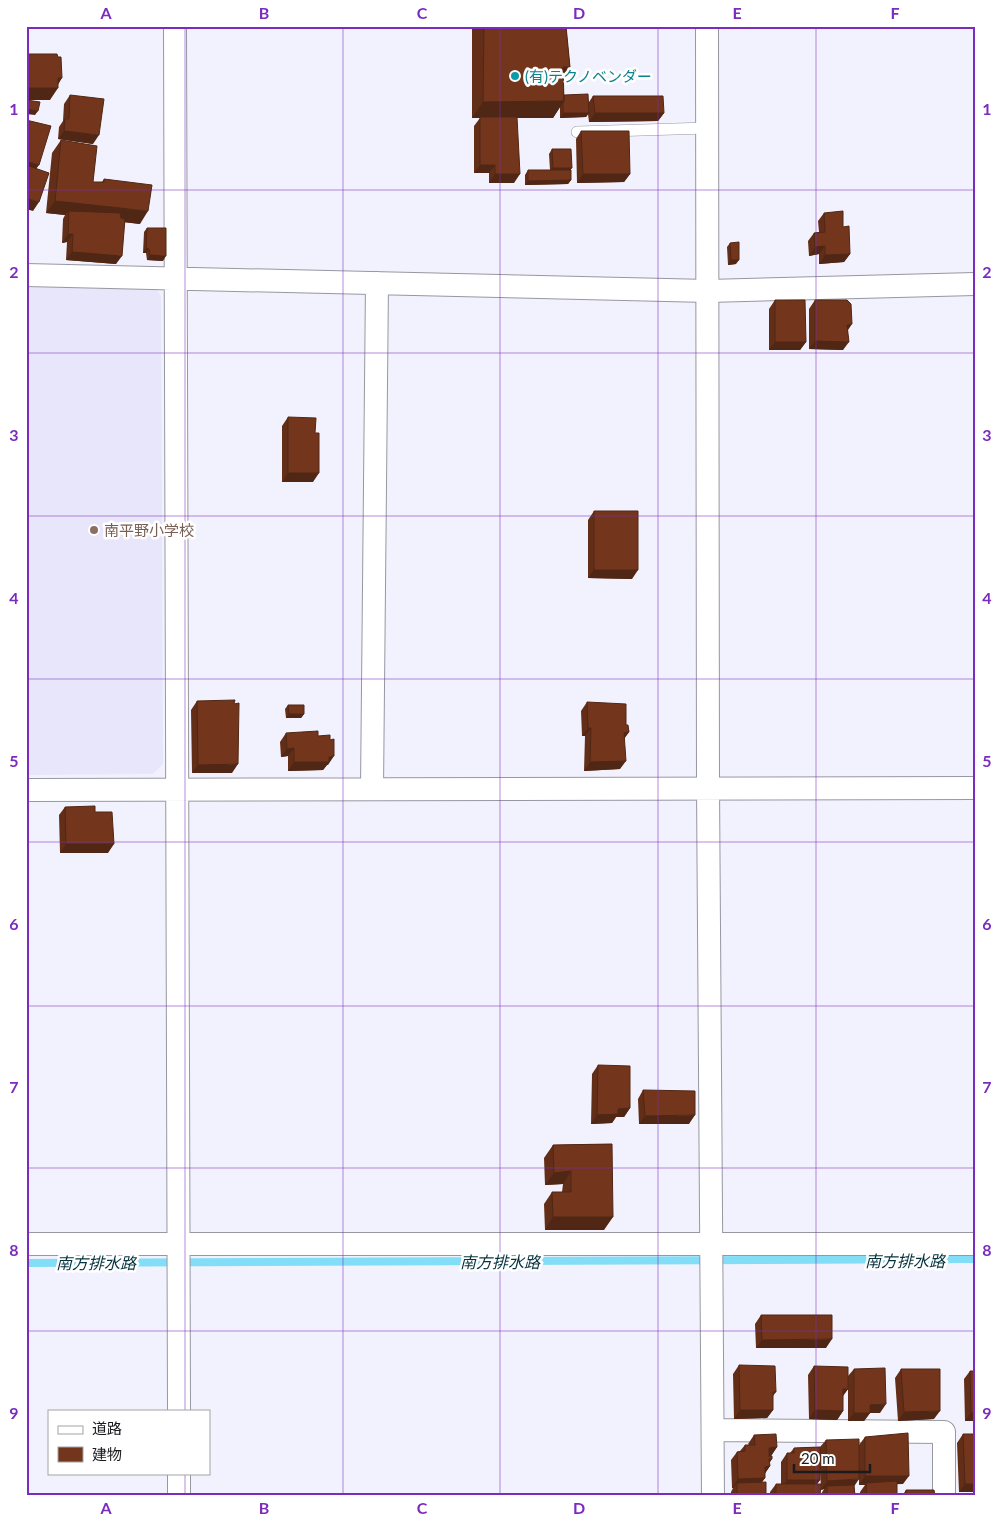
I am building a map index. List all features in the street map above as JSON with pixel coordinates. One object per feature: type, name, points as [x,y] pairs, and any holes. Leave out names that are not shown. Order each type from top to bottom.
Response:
[{"type":"street","points":[[175,26],[179,1410]]},
{"type":"street","points":[[707,26],[708,787],[713,1496]]},
{"type":"street","points":[[26,275],[708,291],[975,284]]},
{"type":"street","points":[[372,788],[377,283]]},
{"type":"street","points":[[26,790],[708,787],[975,788]]},
{"type":"street","points":[[26,1244],[975,1244]]},
{"type":"street","points":[[713,1430],[944,1432],[944,1496]]},
{"type":"street","points":[[179,1474],[179,1496]]},
{"type":"lane","points":[[577,132],[707,128]]},
{"type":"shaded area","name":"南平野小学校","points":[[26,287],[156,289],[161,296],[163,764],[153,774],[26,775]]},
{"type":"building","name":"(有)テクノベンダー","points":[[484,26],[566,26],[570,67],[563,67],[564,101],[483,102]]},
{"type":"building","points":[[26,54],[57,54],[58,57],[61,57],[62,78],[58,78],[58,88],[26,88]]},
{"type":"building","points":[[588,94],[589,113],[563,113],[564,95]]},
{"type":"building","points":[[70,95],[104,99],[99,135],[64,131],[65,119],[69,119]]},
{"type":"building","points":[[593,96],[663,96],[664,113],[595,113]]},
{"type":"building","points":[[26,100],[40,102],[38,111],[26,109]]},
{"type":"building","points":[[480,117],[517,117],[520,174],[495,174],[495,165],[480,165]]},
{"type":"building","points":[[26,120],[51,126],[39,165],[26,161]]},
{"type":"building","points":[[581,131],[629,131],[630,174],[583,174]]},
{"type":"building","points":[[61,140],[97,146],[93,182],[104,182],[104,179],[152,185],[148,211],[55,201]]},
{"type":"building","points":[[552,149],[571,149],[572,168],[553,168]]},
{"type":"building","points":[[26,165],[49,173],[39,202],[26,198]]},
{"type":"building","points":[[528,170],[571,170],[571,180],[528,181]]},
{"type":"building","points":[[69,211],[120,213],[121,218],[125,219],[122,256],[72,252],[73,234],[68,234]]},
{"type":"building","points":[[843,211],[843,227],[849,226],[850,254],[825,255],[825,246],[815,247],[814,233],[825,232],[824,213]]},
{"type":"building","points":[[147,228],[166,228],[166,256],[150,255],[149,249],[146,248]]},
{"type":"building","points":[[739,242],[739,260],[731,260],[730,243]]},
{"type":"building","points":[[775,300],[805,300],[806,342],[775,342]]},
{"type":"building","points":[[815,300],[847,300],[851,304],[852,324],[847,325],[849,342],[815,341]]},
{"type":"building","points":[[288,417],[316,418],[315,433],[319,433],[319,473],[288,473]]},
{"type":"building","points":[[594,511],[638,511],[638,570],[594,570]]},
{"type":"building","points":[[235,700],[234,704],[239,703],[238,764],[198,765],[197,701]]},
{"type":"building","points":[[587,702],[626,704],[626,725],[628,725],[629,732],[624,733],[626,761],[590,762],[591,728],[588,728]]},
{"type":"building","points":[[288,705],[304,705],[304,714],[289,714]]},
{"type":"building","points":[[318,731],[318,736],[330,735],[330,740],[334,739],[334,756],[329,757],[329,762],[294,762],[294,748],[287,749],[286,733]]},
{"type":"building","points":[[95,806],[95,812],[112,812],[114,844],[66,844],[65,807]]},
{"type":"building","points":[[598,1065],[630,1066],[630,1108],[618,1109],[618,1114],[597,1115]]},
{"type":"building","points":[[643,1090],[695,1091],[695,1115],[645,1116]]},
{"type":"building","points":[[612,1144],[613,1217],[553,1217],[552,1192],[571,1192],[571,1171],[554,1173],[553,1145]]},
{"type":"building","points":[[761,1315],[832,1315],[832,1339],[762,1340]]},
{"type":"building","points":[[739,1365],[775,1366],[776,1392],[773,1392],[773,1410],[740,1410]]},
{"type":"building","points":[[814,1366],[848,1367],[848,1389],[843,1389],[843,1411],[815,1410]]},
{"type":"building","points":[[885,1368],[886,1404],[870,1405],[870,1413],[854,1413],[854,1369]]},
{"type":"building","points":[[901,1369],[940,1369],[940,1411],[904,1412]]},
{"type":"building","points":[[970,1371],[975,1371],[975,1413],[971,1413]]},
{"type":"building","points":[[908,1433],[909,1476],[865,1476],[865,1437]]},
{"type":"building","points":[[776,1434],[777,1447],[769,1448],[769,1457],[772,1456],[772,1459],[769,1459],[770,1466],[765,1467],[765,1478],[738,1479],[737,1452],[745,1451],[745,1445],[755,1445],[754,1435]]},
{"type":"building","points":[[963,1434],[975,1434],[975,1484],[965,1484]]},
{"type":"building","points":[[859,1439],[859,1479],[827,1481],[826,1440]]},
{"type":"building","points":[[820,1447],[820,1480],[787,1480],[787,1453],[794,1453],[794,1448]]},
{"type":"building","points":[[897,1481],[897,1496],[867,1496],[866,1483]]},
{"type":"building","points":[[766,1482],[766,1496],[737,1496],[737,1483]]},
{"type":"building","points":[[776,1484],[821,1484],[820,1496],[776,1495]]},
{"type":"building","points":[[854,1485],[855,1496],[827,1496],[827,1486]]},
{"type":"building","points":[[906,1490],[934,1490],[935,1496],[906,1496]]},
{"type":"waterway","name":"南方排水路","points":[[26,1263],[975,1259]]},
{"type":"place","name":"(有)テクノベンダー","points":[[515,76]]},
{"type":"place","name":"南平野小学校","points":[[94,530]]}]
